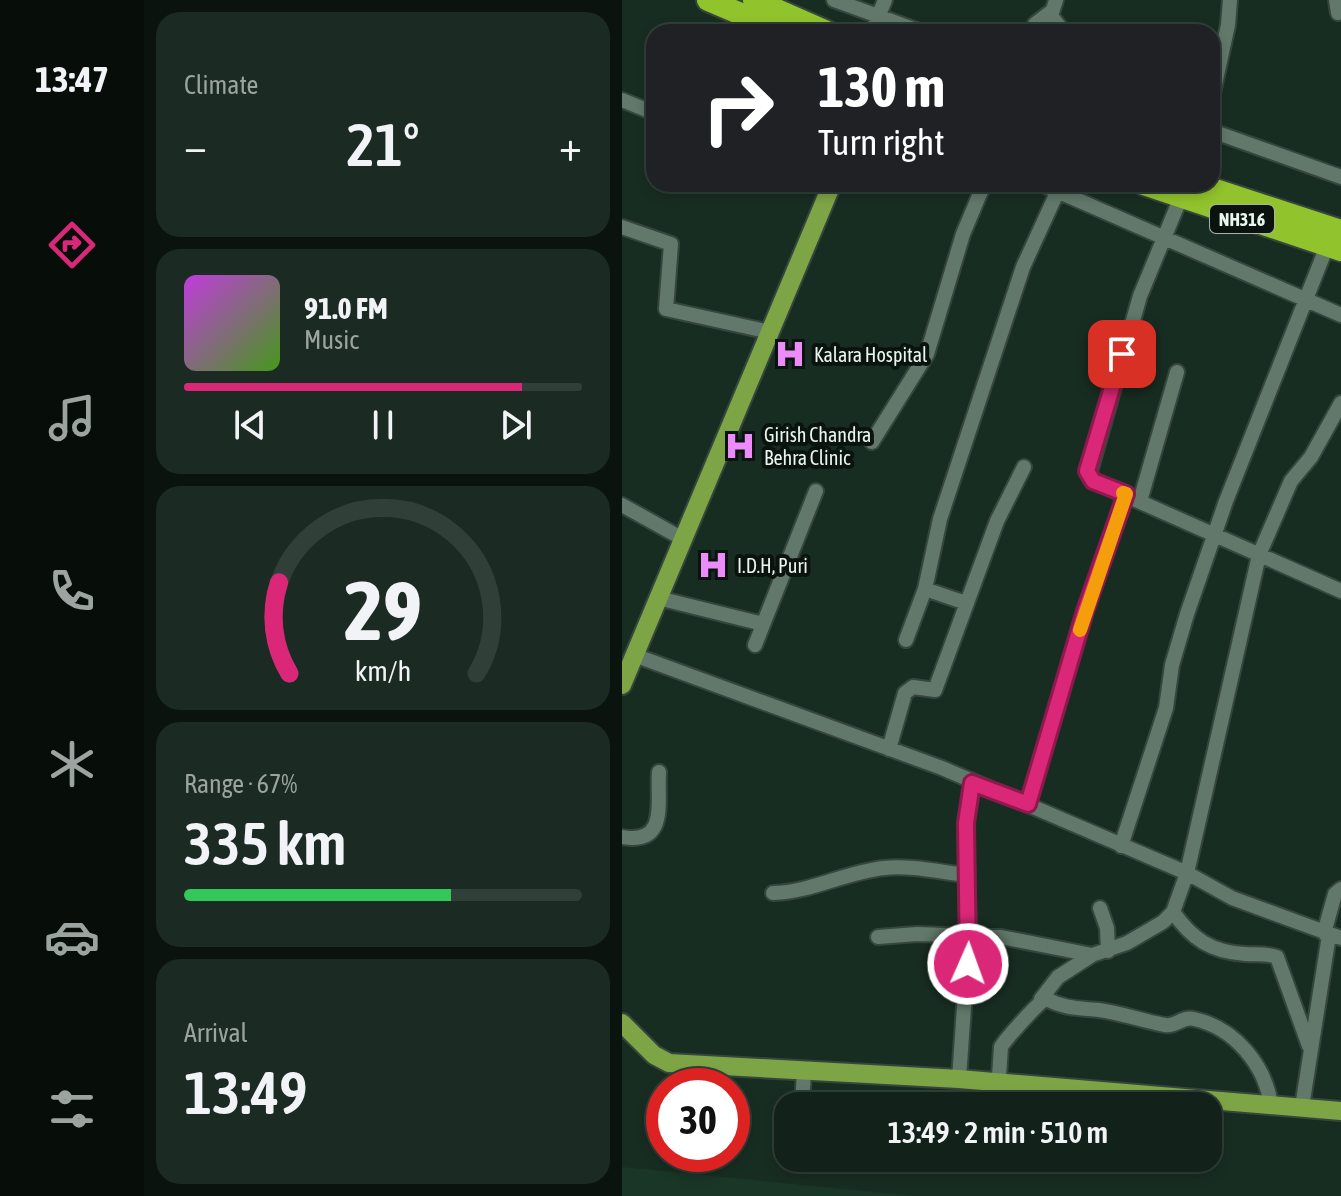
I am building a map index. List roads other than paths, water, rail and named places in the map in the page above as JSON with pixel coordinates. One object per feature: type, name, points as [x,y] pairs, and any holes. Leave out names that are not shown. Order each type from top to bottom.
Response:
[{"type":"highway","points":[[708,0],[764,24]]},
{"type":"highway","points":[[754,0],[809,24]]},
{"type":"highway","name":"NH316","points":[[1192,192],[1336,242]]},
{"type":"main road","points":[[622,685],[829,192]]},
{"type":"main road","points":[[622,1023],[654,1055],[669,1063],[959,1079],[1341,1111]]},
{"type":"street","points":[[834,0],[899,24]]},
{"type":"street","points":[[876,24],[885,0]]},
{"type":"street","points":[[1220,62],[1230,0]]},
{"type":"street","points":[[1035,24],[1054,6]]},
{"type":"street","points":[[622,100],[646,110]]},
{"type":"street","points":[[1220,134],[1341,177]]},
{"type":"street","points":[[872,442],[927,354],[963,234],[981,192]]},
{"type":"street","points":[[906,640],[925,589],[940,519],[1018,282],[1058,192]]},
{"type":"street","points":[[1068,192],[1162,239],[1341,315]]},
{"type":"street","points":[[1188,192],[1162,239],[1140,296],[1087,471],[1093,481],[1341,591]]},
{"type":"street","points":[[622,227],[671,244],[666,309],[770,332]]},
{"type":"street","points":[[1121,846],[1166,708],[1172,665],[1187,614],[1217,537],[1226,501],[1308,301],[1336,242]]},
{"type":"street","points":[[1140,501],[1177,372]]},
{"type":"street","points":[[996,1092],[1004,1041],[1021,1026],[1058,977],[1092,955],[1108,951],[1149,931],[1173,912],[1187,873],[1259,555],[1291,481],[1311,457],[1341,403]]},
{"type":"street","points":[[889,749],[905,693],[913,687],[935,690],[997,521],[1024,467]]},
{"type":"street","points":[[755,645],[816,491]]},
{"type":"street","points":[[1028,804],[1085,611],[1126,494]]},
{"type":"street","points":[[622,505],[683,539]]},
{"type":"street","points":[[925,589],[966,603]]},
{"type":"street","points":[[658,598],[763,624]]},
{"type":"street","points":[[634,655],[1028,804],[1187,873],[1232,898],[1331,935]]},
{"type":"street","points":[[622,837],[644,839],[651,834],[656,824],[659,772]]},
{"type":"street","points":[[959,1079],[969,935],[966,823],[972,783]]},
{"type":"street","points":[[773,893],[792,893],[839,877],[888,867],[966,875]]},
{"type":"street","points":[[1302,1107],[1309,1046],[1331,935],[1335,894],[1341,889]]},
{"type":"street","points":[[1100,908],[1107,928],[1108,951]]},
{"type":"street","points":[[1173,912],[1187,932],[1202,944],[1225,951],[1277,957],[1309,1046]]},
{"type":"street","points":[[878,937],[969,935],[1016,938],[1092,955]]},
{"type":"street","points":[[1041,999],[1071,1010],[1100,1010],[1168,1026],[1188,1018],[1214,1026],[1252,1056],[1268,1085],[1271,1105]]},
{"type":"street","points":[[803,1092],[804,1071]]},
{"type":"place","name":"Kalara Hospital","points":[[790,354]]},
{"type":"place","name":"Girish Chandra Behra Clinic","points":[[740,446]]},
{"type":"place","name":"I.D.H, Puri","points":[[713,565]]}]
